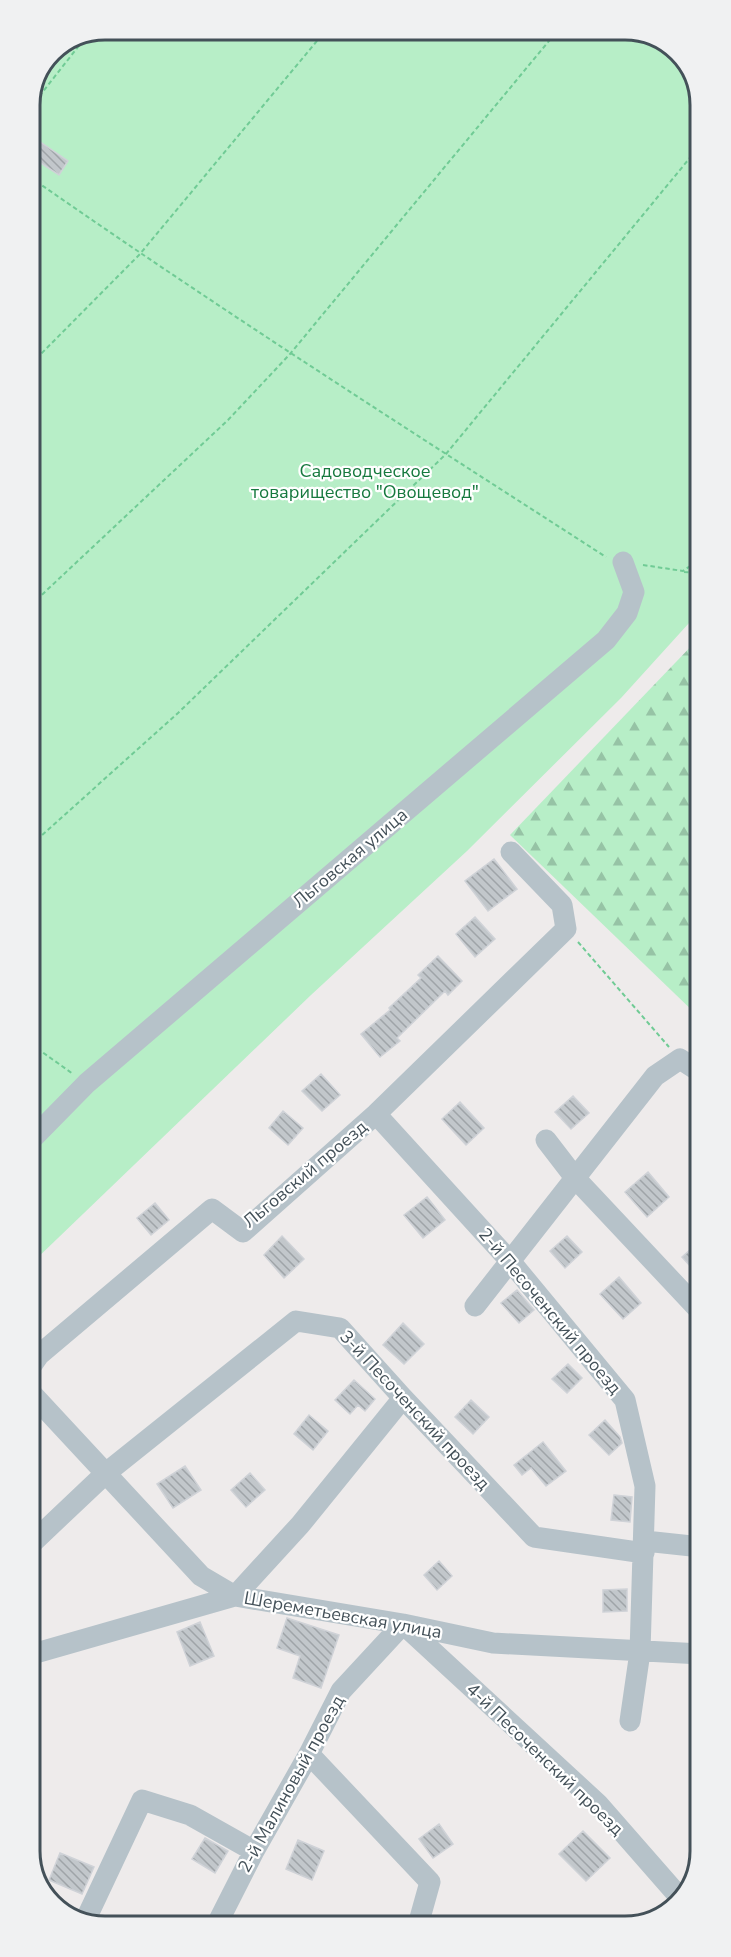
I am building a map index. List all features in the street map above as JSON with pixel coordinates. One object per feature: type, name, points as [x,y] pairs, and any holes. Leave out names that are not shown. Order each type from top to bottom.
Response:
[{"type":"street","name":"Льговская улица","points":[[41,1130],[87,1083],[606,640],[627,613],[634,592],[623,562]]},
{"type":"street","points":[[511,852],[562,905],[566,929]]},
{"type":"street","name":"Льговский проезд","points":[[41,1355],[213,1209],[243,1232],[376,1114],[566,929]]},
{"type":"street","points":[[476,1306],[655,1076],[680,1059],[690,1066]]},
{"type":"street","name":"2-й Песоченский проезд","points":[[376,1114],[510,1262],[625,1400],[645,1486],[645,1547],[640,1652]]},
{"type":"street","points":[[546,1140],[576,1179],[690,1300]]},
{"type":"street","name":"3-й Песоченский проезд","points":[[41,1534],[106,1473],[297,1321],[340,1328],[534,1537],[645,1547],[690,1547]]},
{"type":"street","points":[[41,1652],[235,1596],[300,1525],[403,1398]]},
{"type":"street","name":"Шереметьевская улица","points":[[41,1404],[201,1576],[235,1596],[403,1624],[493,1643],[690,1654]]},
{"type":"street","name":"2-й Малиновый проезд","points":[[221,1916],[254,1851],[309,1755],[341,1691],[403,1624]]},
{"type":"street","name":"4-й Песоченский проезд","points":[[403,1624],[598,1804],[675,1893]]},
{"type":"street","points":[[630,1721],[640,1652]]},
{"type":"street","points":[[309,1755],[430,1882],[421,1916]]},
{"type":"street","points":[[88,1914],[142,1800],[190,1815],[254,1851]]},
{"type":"path","points":[[41,353],[140,254],[317,41]]},
{"type":"path","points":[[41,596],[228,420],[290,354],[549,41]]},
{"type":"path","points":[[42,92],[78,47]]},
{"type":"path","points":[[41,836],[178,713],[446,454],[690,157]]},
{"type":"path","points":[[41,185],[290,354],[610,560],[690,572]]},
{"type":"path","points":[[683,572],[690,567]]},
{"type":"path","points":[[566,929],[680,1059]]},
{"type":"path","points":[[41,1050],[87,1083]]},
{"type":"green space","name":"Садоводческое товарищество \"Овощевод\"","points":[[97,41],[630,41],[650,45],[668,57],[680,69],[690,97],[690,622],[621,698],[467,851],[311,995],[41,1254],[41,101],[47,77],[54,66],[73,49]]},
{"type":"green space","points":[[690,647],[690,1008],[510,835]]},
{"type":"building","points":[[41,142],[68,161],[59,175],[41,163]]},
{"type":"building","points":[[494,859],[517,889],[488,911],[465,881]]},
{"type":"building","points":[[475,917],[495,939],[475,957],[456,934]]},
{"type":"building","points":[[438,956],[462,981],[448,995],[445,991],[397,1038],[400,1041],[380,1057],[361,1034],[390,1010],[389,1008],[421,978],[418,975]]},
{"type":"building","points":[[321,1074],[340,1095],[322,1111],[302,1091]]},
{"type":"building","points":[[573,1096],[589,1113],[571,1129],[555,1112]]},
{"type":"building","points":[[460,1102],[484,1128],[466,1145],[442,1119]]},
{"type":"building","points":[[283,1111],[303,1128],[288,1145],[269,1128]]},
{"type":"building","points":[[648,1172],[669,1197],[647,1217],[625,1192]]},
{"type":"building","points":[[427,1197],[445,1220],[423,1238],[404,1215]]},
{"type":"building","points":[[155,1203],[169,1220],[151,1235],[137,1218]]},
{"type":"building","points":[[282,1236],[304,1259],[284,1278],[264,1255]]},
{"type":"building","points":[[567,1236],[582,1252],[565,1268],[550,1251]]},
{"type":"building","points":[[690,1250],[690,1266],[682,1257]]},
{"type":"building","points":[[619,1277],[641,1303],[623,1319],[600,1294]]},
{"type":"building","points":[[517,1290],[534,1310],[519,1323],[501,1303]]},
{"type":"building","points":[[403,1323],[424,1344],[404,1364],[383,1345]]},
{"type":"building","points":[[568,1364],[582,1378],[567,1393],[552,1379]]},
{"type":"building","points":[[354,1380],[375,1399],[365,1411],[358,1405],[350,1414],[335,1400]]},
{"type":"building","points":[[471,1400],[489,1417],[473,1434],[455,1417]]},
{"type":"building","points":[[309,1415],[328,1431],[313,1450],[294,1434]]},
{"type":"building","points":[[605,1420],[620,1437],[622,1443],[609,1455],[589,1435]]},
{"type":"building","points":[[543,1442],[566,1471],[546,1486],[531,1468],[522,1475],[514,1465]]},
{"type":"building","points":[[185,1466],[201,1490],[173,1508],[157,1484]]},
{"type":"building","points":[[250,1473],[265,1490],[246,1507],[231,1490]]},
{"type":"building","points":[[614,1495],[632,1497],[630,1522],[611,1520]]},
{"type":"building","points":[[439,1561],[452,1576],[437,1590],[424,1575]]},
{"type":"building","points":[[627,1589],[627,1611],[603,1612],[603,1590]]},
{"type":"building","points":[[287,1618],[339,1635],[321,1688],[293,1678],[300,1656],[277,1648]]},
{"type":"building","points":[[200,1622],[214,1656],[190,1666],[177,1632]]},
{"type":"building","points":[[439,1824],[453,1844],[433,1858],[419,1839]]},
{"type":"building","points":[[583,1831],[610,1858],[586,1881],[559,1854]]},
{"type":"building","points":[[205,1838],[228,1851],[215,1873],[192,1859]]},
{"type":"building","points":[[298,1840],[324,1851],[312,1880],[286,1869]]},
{"type":"building","points":[[60,1853],[94,1867],[82,1894],[49,1880]]}]
